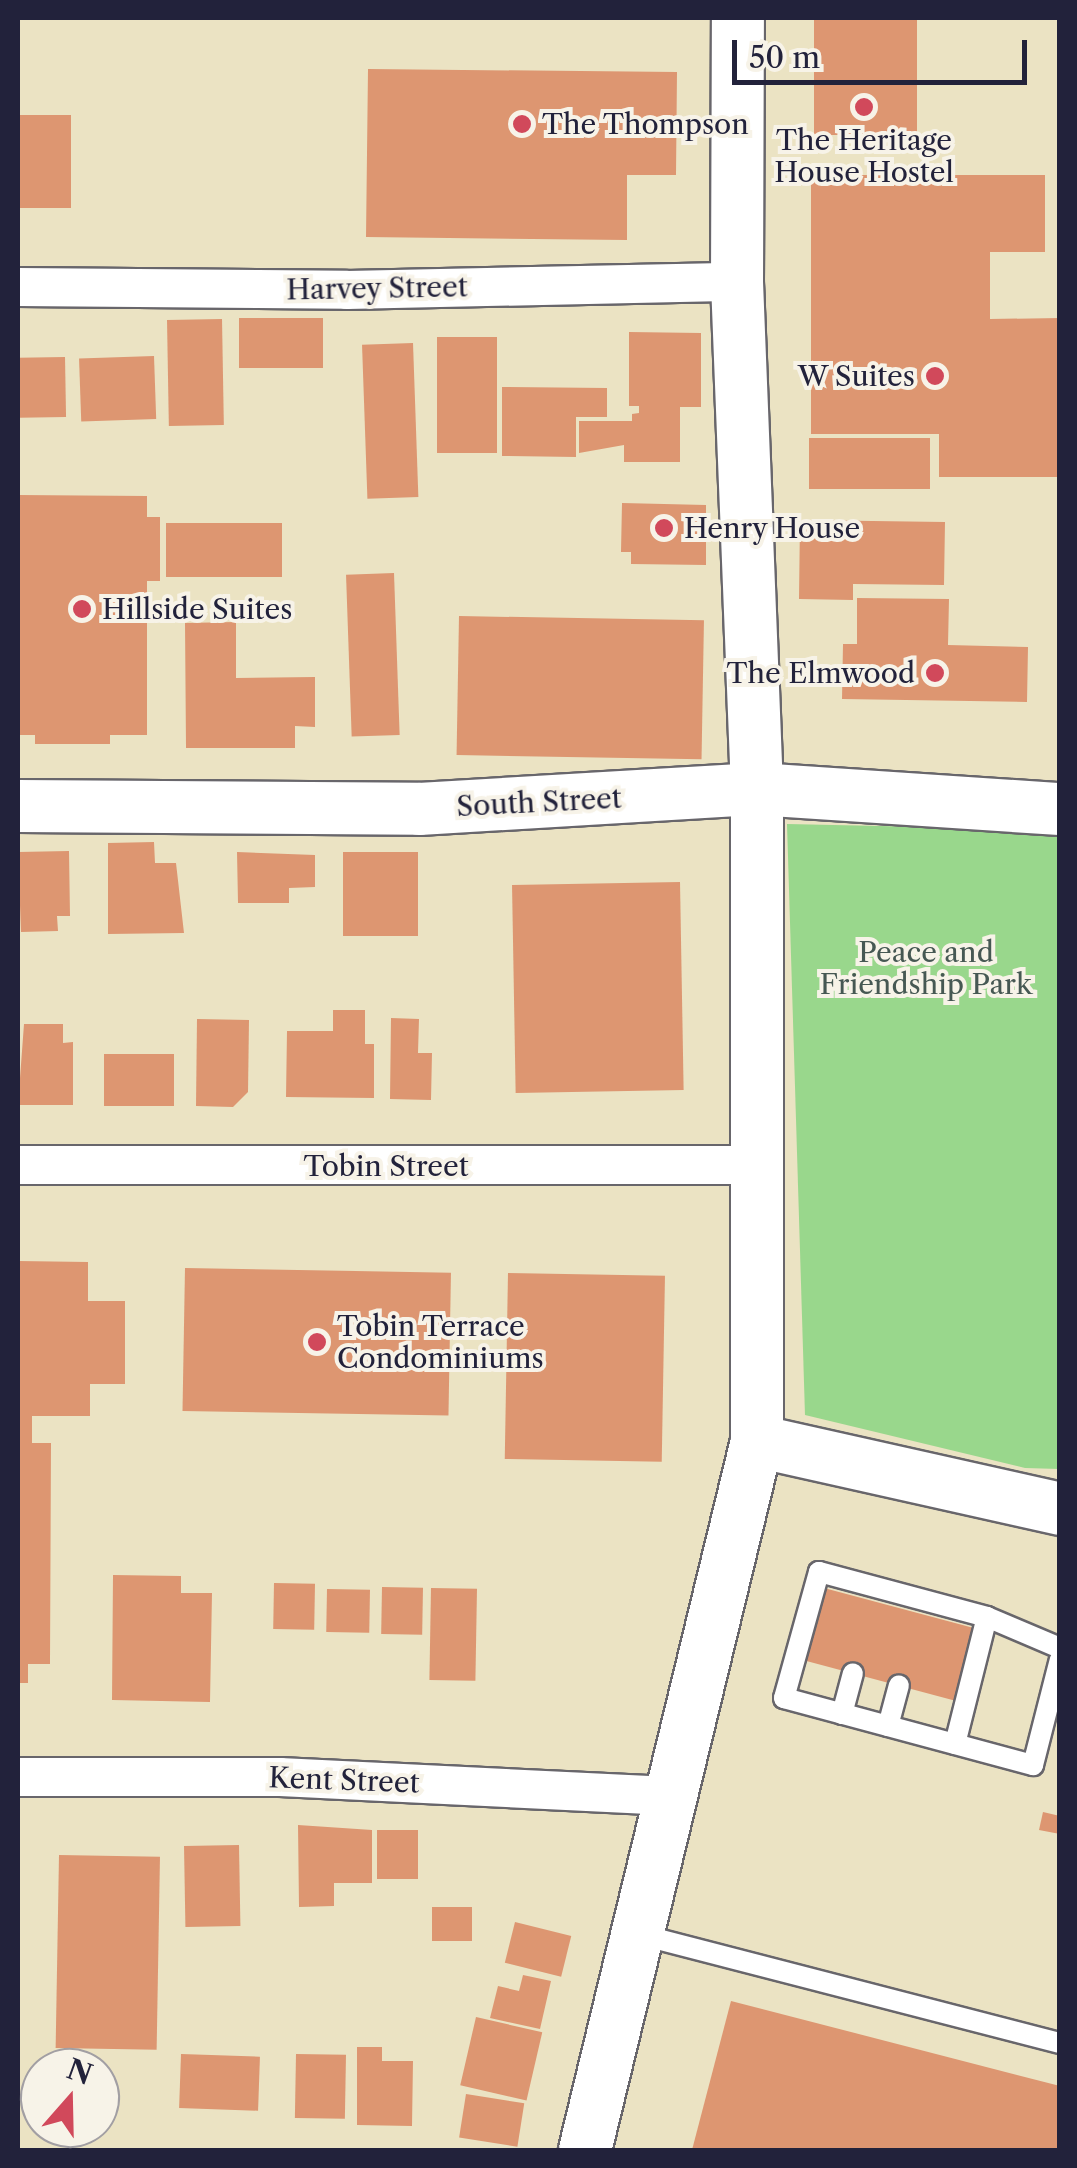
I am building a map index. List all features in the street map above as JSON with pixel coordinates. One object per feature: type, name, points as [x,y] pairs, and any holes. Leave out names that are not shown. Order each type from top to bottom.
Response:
[{"type":"street","points":[[585,2150],[757,1441],[757,789],[736,282],[738,18]]},
{"type":"street","name":"Harvey Street","points":[[18,287],[347,290],[736,282]]},
{"type":"street","name":"South Street","points":[[18,806],[419,809],[757,789],[1060,808]]},
{"type":"street","name":"Tobin Street","points":[[18,1165],[754,1165]]},
{"type":"street","points":[[757,1441],[1060,1509]]},
{"type":"street","name":"Kent Street","points":[[18,1777],[280,1777],[670,1796]]},
{"type":"lane","points":[[1060,1648],[987,1617],[874,1595],[819,1572],[784,1698],[1033,1765],[1060,1658]]},
{"type":"lane","points":[[955,1744],[987,1617]]},
{"type":"lane","points":[[842,1714],[853,1673]]},
{"type":"lane","points":[[888,1726],[899,1685]]},
{"type":"lane","points":[[636,1933],[1060,2044]]},
{"type":"green space","name":"Peace and Friendship Park","points":[[787,824],[1059,830],[1059,1469],[1025,1468],[805,1415]]},
{"type":"building","points":[[814,18],[917,18],[917,135],[814,135]]},
{"type":"building","name":"The Thompson","points":[[368,69],[677,72],[676,175],[627,175],[627,240],[366,237]]},
{"type":"building","points":[[18,115],[71,115],[71,208],[18,208]]},
{"type":"building","name":"W Suites","points":[[811,175],[1045,175],[1045,252],[990,252],[990,319],[1060,318],[1060,477],[939,477],[939,434],[811,434]]},
{"type":"building","points":[[239,318],[323,318],[323,368],[239,368]]},
{"type":"building","points":[[222,319],[224,425],[169,426],[167,320]]},
{"type":"building","points":[[629,332],[701,333],[701,407],[680,407],[680,462],[624,462],[624,445],[579,453],[579,421],[632,421],[632,414],[639,413],[639,406],[629,406]]},
{"type":"building","points":[[437,337],[497,337],[497,453],[437,453]]},
{"type":"building","points":[[413,343],[418,497],[367,499],[362,345]]},
{"type":"building","points":[[154,356],[156,419],[81,422],[79,359]]},
{"type":"building","points":[[65,357],[66,417],[19,418],[18,358]]},
{"type":"building","points":[[502,387],[607,388],[607,417],[576,417],[576,457],[502,456]]},
{"type":"building","points":[[809,438],[930,438],[930,489],[809,489]]},
{"type":"building","name":"Hillside Suites","points":[[18,495],[147,496],[147,517],[160,517],[160,581],[147,581],[147,735],[110,735],[110,744],[35,744],[35,735],[18,735]]},
{"type":"building","name":"Henry House","points":[[622,503],[706,505],[706,565],[631,564],[631,552],[621,552]]},
{"type":"building","points":[[800,520],[945,522],[944,585],[853,584],[853,600],[799,599]]},
{"type":"building","points":[[166,523],[282,523],[282,577],[166,577]]},
{"type":"building","points":[[394,573],[400,735],[352,737],[346,575]]},
{"type":"building","name":"The Elmwood","points":[[857,598],[949,599],[948,645],[1028,647],[1027,702],[842,699],[843,644],[857,644]]},
{"type":"building","points":[[459,616],[704,620],[702,759],[457,755]]},
{"type":"building","points":[[236,622],[236,678],[315,677],[315,727],[295,726],[295,748],[186,748],[185,623]]},
{"type":"building","points":[[154,842],[155,863],[176,863],[184,933],[108,934],[108,843]]},
{"type":"building","points":[[69,851],[70,916],[57,916],[58,931],[21,932],[18,852]]},
{"type":"building","points":[[237,852],[315,855],[315,887],[289,888],[289,903],[238,903]]},
{"type":"building","points":[[343,852],[418,852],[418,936],[343,936]]},
{"type":"building","points":[[680,882],[684,1090],[516,1093],[512,885]]},
{"type":"building","points":[[333,1010],[365,1010],[365,1044],[374,1044],[374,1098],[286,1097],[287,1031],[333,1031]]},
{"type":"building","points":[[391,1018],[419,1019],[418,1053],[432,1053],[431,1100],[390,1099]]},
{"type":"building","points":[[197,1019],[249,1020],[248,1092],[233,1107],[196,1106]]},
{"type":"building","points":[[24,1024],[63,1024],[63,1043],[73,1042],[73,1105],[18,1105]]},
{"type":"building","points":[[104,1054],[174,1054],[174,1106],[104,1106]]},
{"type":"building","points":[[18,1261],[88,1262],[88,1301],[125,1301],[125,1384],[90,1384],[90,1416],[32,1416],[32,1443],[51,1443],[50,1664],[28,1664],[28,1683],[18,1683]]},
{"type":"building","name":"Tobin Terrace Condominiums","points":[[185,1268],[451,1273],[448,1416],[183,1411]]},
{"type":"building","points":[[508,1273],[665,1276],[662,1462],[505,1459]]},
{"type":"building","points":[[113,1575],[181,1576],[181,1593],[212,1593],[210,1702],[112,1700]]},
{"type":"building","points":[[274,1583],[315,1584],[314,1630],[273,1629]]},
{"type":"building","points":[[382,1587],[423,1588],[422,1635],[381,1634]]},
{"type":"building","points":[[431,1588],[477,1589],[475,1681],[429,1680]]},
{"type":"building","points":[[824,1588],[974,1628],[954,1701],[805,1660]]},
{"type":"building","points":[[327,1589],[370,1590],[369,1633],[326,1632]]},
{"type":"building","points":[[1043,1812],[1060,1816],[1060,1834],[1039,1830]]},
{"type":"building","points":[[298,1825],[372,1830],[372,1883],[334,1883],[334,1906],[299,1907]]},
{"type":"building","points":[[377,1830],[418,1830],[418,1879],[377,1879]]},
{"type":"building","points":[[239,1845],[240,1926],[185,1927],[184,1846]]},
{"type":"building","points":[[59,1855],[160,1857],[157,2050],[57,2048]]},
{"type":"building","points":[[432,1907],[472,1907],[472,1941],[432,1941]]},
{"type":"building","points":[[515,1922],[571,1936],[561,1977],[505,1963]]},
{"type":"building","points":[[523,1975],[551,1981],[540,2029],[490,2018],[498,1986],[519,1991]]},
{"type":"building","points":[[731,2001],[1060,2086],[1060,2150],[692,2150]]},
{"type":"building","points":[[476,2017],[542,2032],[527,2101],[460,2085]]},
{"type":"building","points":[[357,2047],[382,2047],[382,2061],[413,2061],[412,2126],[357,2125]]},
{"type":"building","points":[[181,2054],[260,2057],[258,2111],[179,2108]]},
{"type":"building","points":[[296,2054],[346,2055],[345,2119],[295,2118]]},
{"type":"building","points":[[466,2094],[524,2103],[517,2147],[459,2137]]},
{"type":"place","name":"The Heritage House Hostel","points":[[864,107]]},
{"type":"place","name":"The Thompson","points":[[522,124]]},
{"type":"place","name":"W Suites","points":[[935,376]]},
{"type":"place","name":"Henry House","points":[[664,528]]},
{"type":"place","name":"Hillside Suites","points":[[82,609]]},
{"type":"place","name":"The Elmwood","points":[[935,673]]},
{"type":"place","name":"Tobin Terrace Condominiums","points":[[317,1342]]}]
